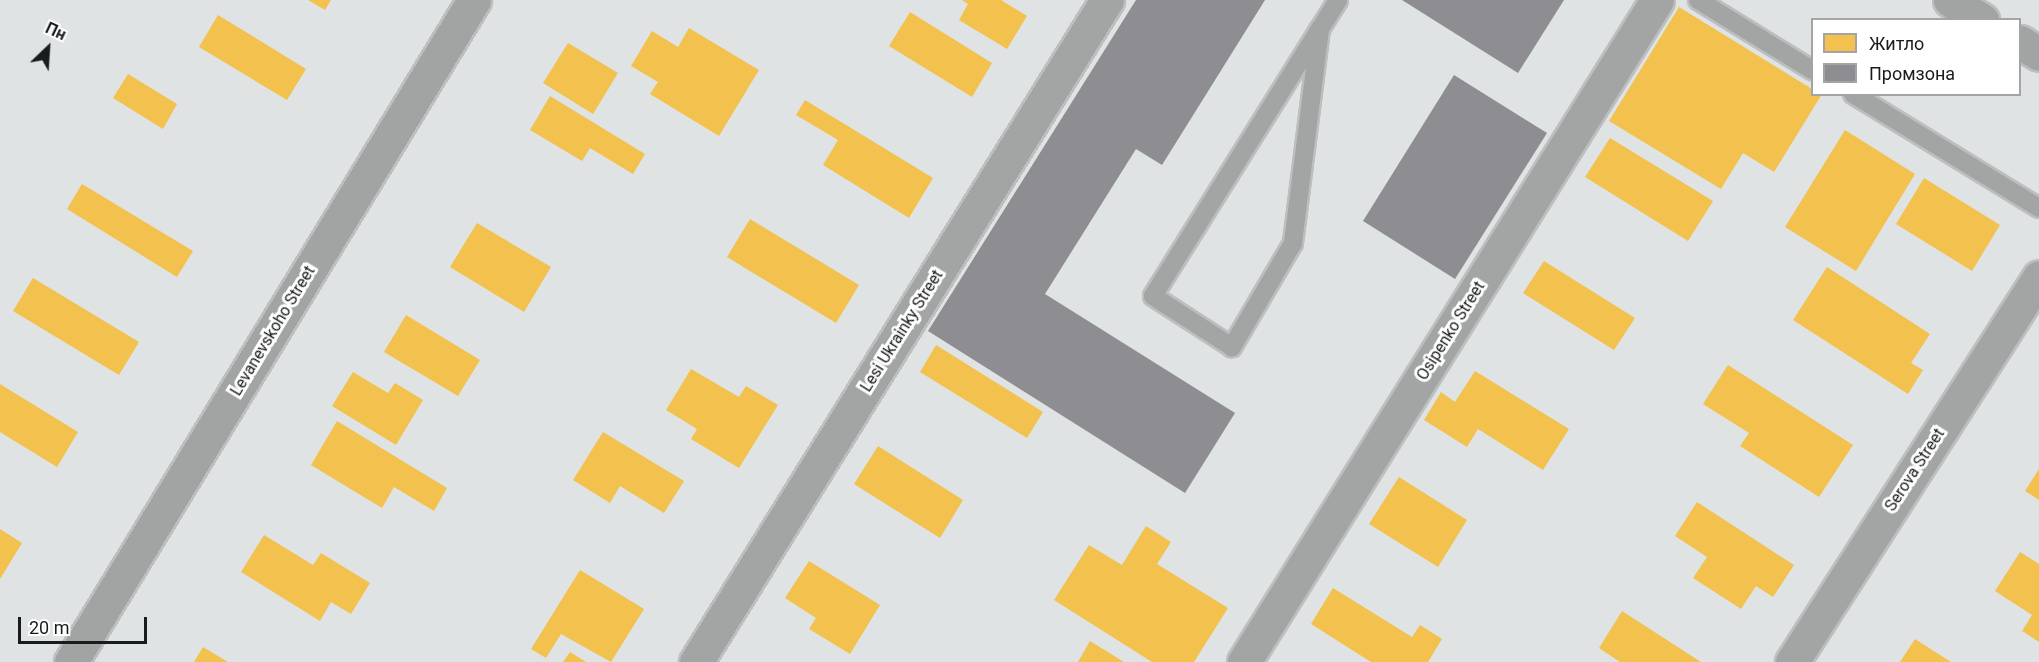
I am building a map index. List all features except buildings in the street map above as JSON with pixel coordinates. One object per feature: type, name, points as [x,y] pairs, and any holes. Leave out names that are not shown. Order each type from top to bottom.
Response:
[{"type":"street","name":"Levanevskoho Street","points":[[71,662],[474,0]]},
{"type":"street","name":"Lesi Ukrainky Street","points":[[696,662],[1107,0]]},
{"type":"street","name":"Osipenko Street","points":[[1244,662],[1657,0]]},
{"type":"street","points":[[1950,0],[1979,18]]},
{"type":"street","points":[[2021,43],[2039,54]]},
{"type":"street","name":"Serova Street","points":[[1792,662],[2039,277]]},
{"type":"lane","points":[[1320,29],[1293,243],[1232,347],[1153,296],[1338,0]]},
{"type":"lane","points":[[1698,0],[1811,69]]},
{"type":"lane","points":[[1856,96],[2039,208]]}]
